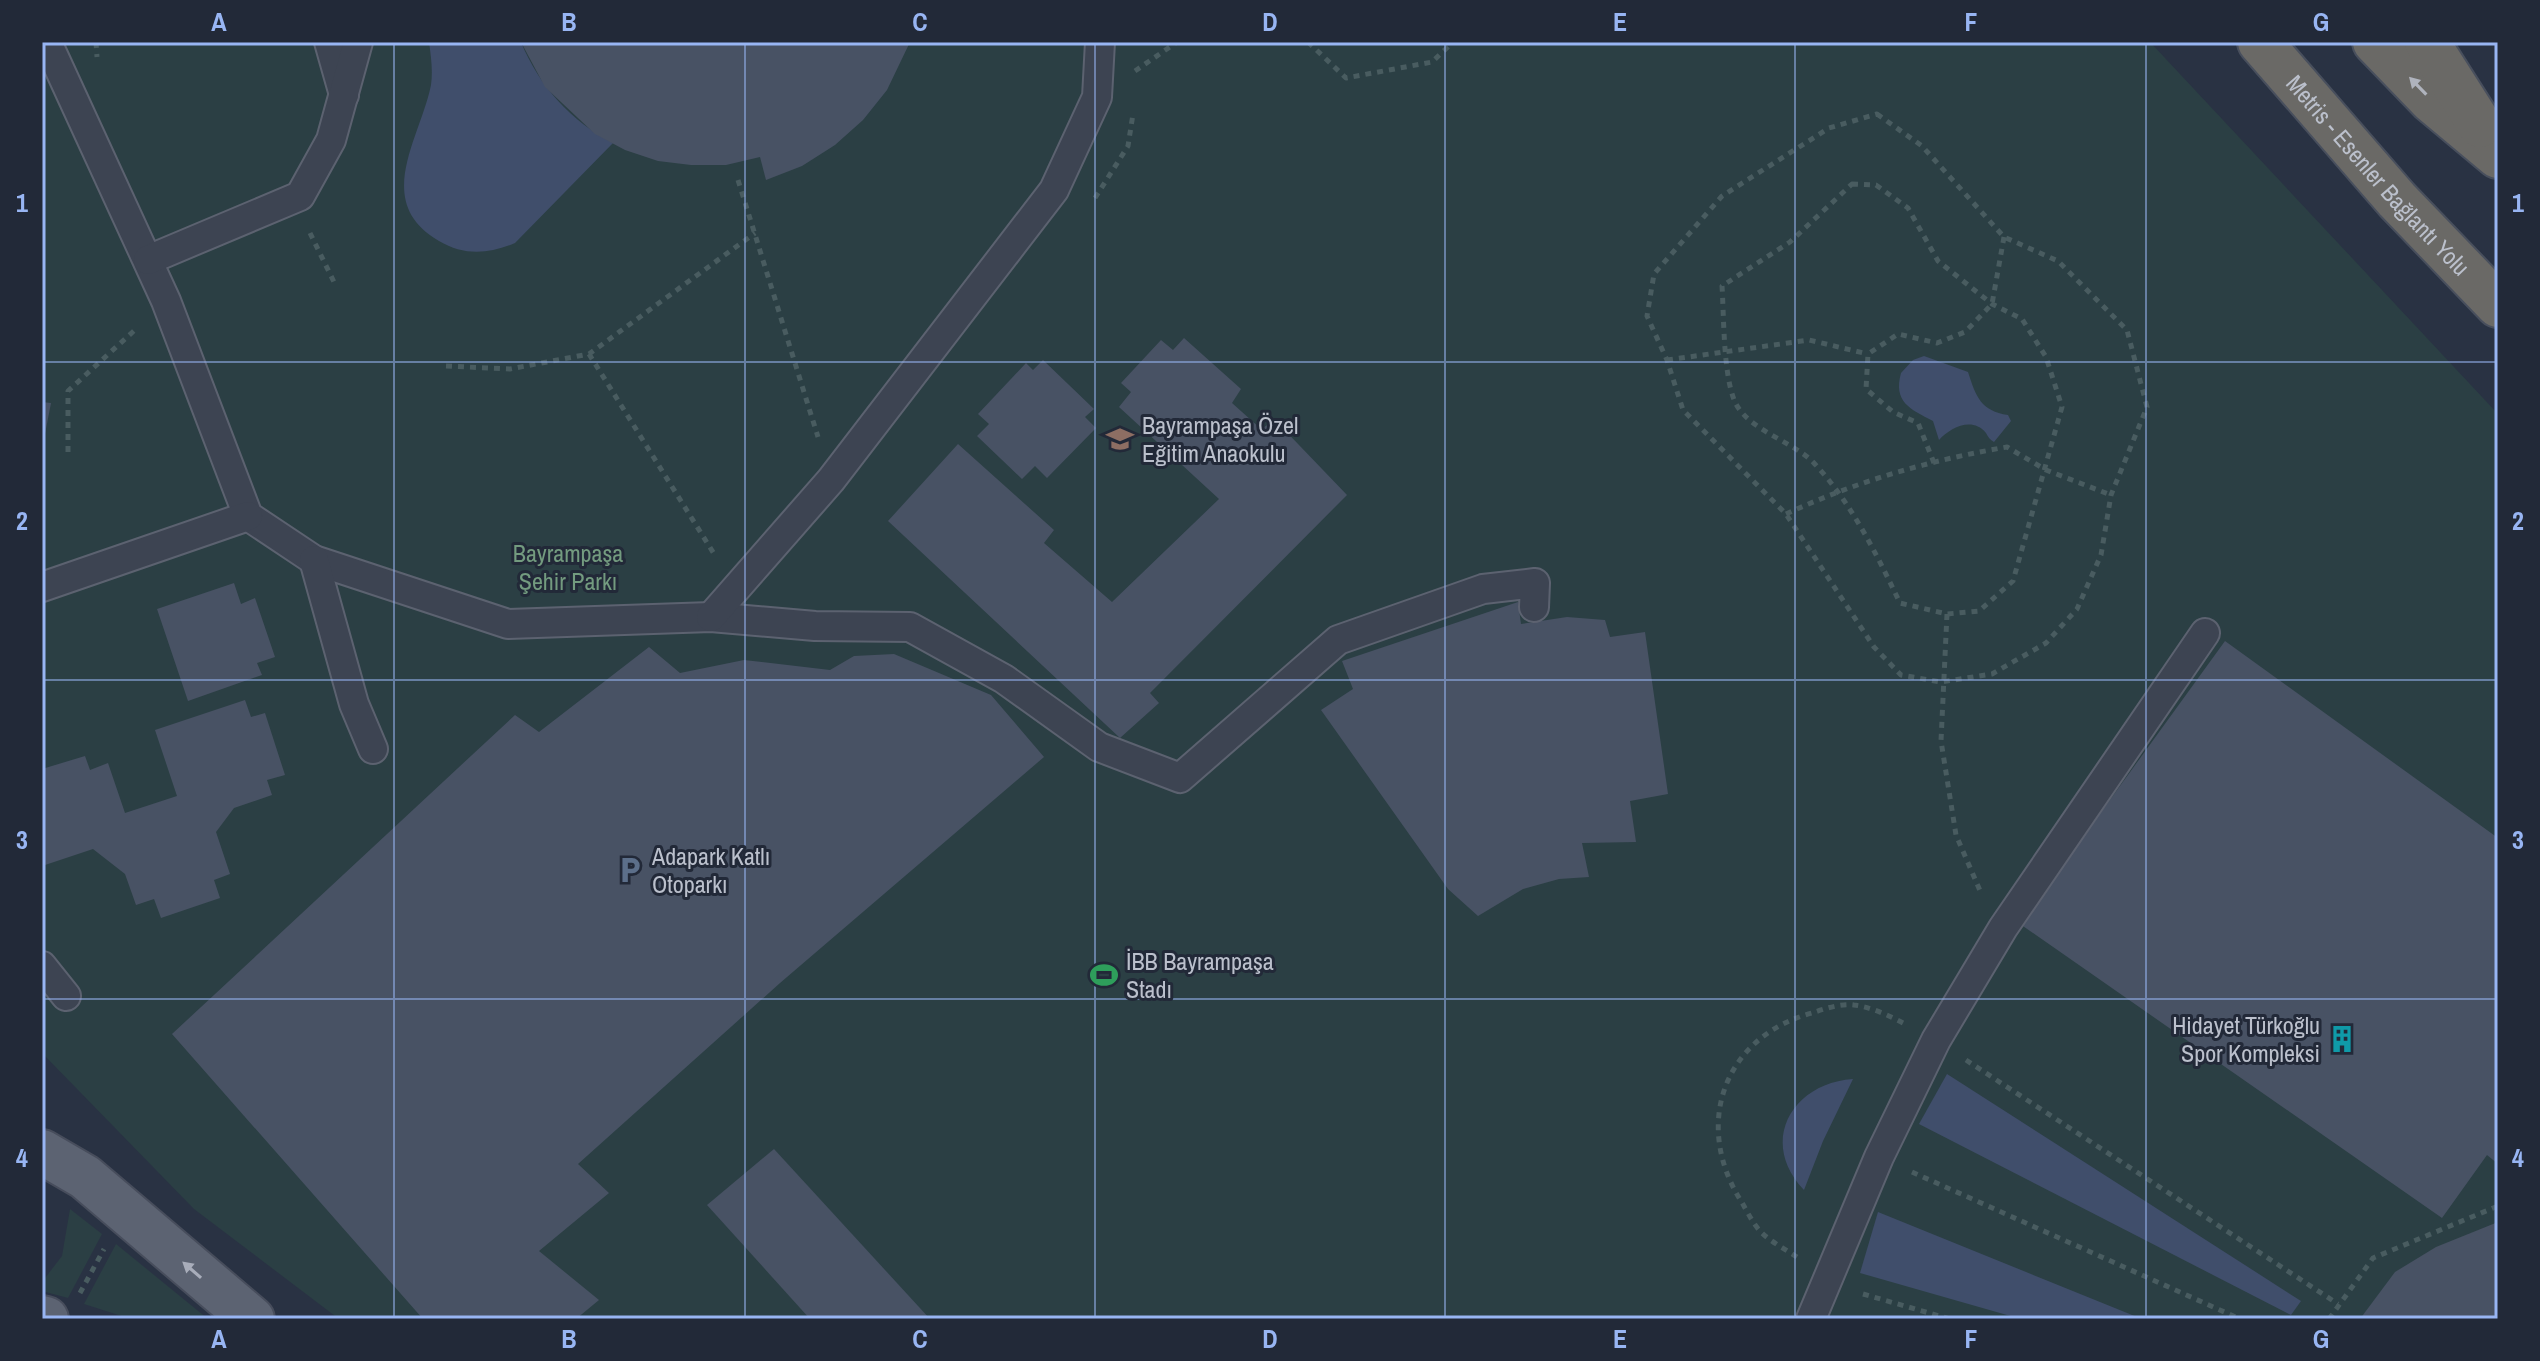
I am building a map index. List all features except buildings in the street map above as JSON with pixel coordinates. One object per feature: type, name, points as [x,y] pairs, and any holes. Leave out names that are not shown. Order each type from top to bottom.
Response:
[{"type":"highway","name":"Metris - Esenler Bağlantı Yolu","points":[[2260,42],[2397,200],[2498,305]]},
{"type":"highway","points":[[2375,42],[2431,100],[2498,155]]},
{"type":"highway","points":[[2427,42],[2498,155]]},
{"type":"main road","points":[[42,1152],[85,1177],[252,1319]]},
{"type":"lane","points":[[47,42],[166,301],[248,516],[314,560],[508,624],[711,617],[815,626],[910,627],[1004,679],[1099,747],[1180,778],[1338,640],[1483,589],[1535,583],[1534,607]]},
{"type":"lane","points":[[329,42],[344,96]]},
{"type":"lane","points":[[148,260],[300,196],[331,140],[358,42]]},
{"type":"lane","points":[[711,617],[831,480],[1054,190],[1097,97],[1100,42]]},
{"type":"lane","points":[[42,587],[248,516]]},
{"type":"lane","points":[[314,560],[354,704],[373,749]]},
{"type":"lane","points":[[1811,1319],[1879,1157],[1936,1040],[2003,928],[2205,633]]},
{"type":"lane","points":[[42,966],[66,996]]},
{"type":"path","points":[[1308,42],[1346,78],[1432,62],[1453,42]]},
{"type":"path","points":[[1877,114],[1922,146],[2004,237],[2058,261],[2127,330],[2147,407],[2111,495],[2101,555],[2077,609],[2046,643],[1992,674],[1941,682],[1901,675],[1874,647],[1786,514],[1683,410],[1667,360],[1647,316],[1654,274],[1722,196],[1829,128],[1877,114]]},
{"type":"path","points":[[738,180],[831,480]]},
{"type":"path","points":[[1852,184],[1876,185],[1908,208],[1938,261],[1992,304],[2022,319],[2046,357],[2062,407],[2013,581],[1979,611],[1947,614],[1900,603],[1838,490],[1809,458],[1755,422],[1735,403],[1726,351],[1722,286],[1790,242],[1852,184]]},
{"type":"path","points":[[300,196],[310,233],[334,282]]},
{"type":"path","points":[[446,366],[510,369],[589,354],[755,233]]},
{"type":"path","points":[[1667,360],[1809,340],[1868,354],[1898,334],[1937,343],[1965,332],[1992,304],[2004,237]]},
{"type":"path","points":[[68,452],[68,391],[166,301]]},
{"type":"path","points":[[589,354],[736,588]]},
{"type":"path","points":[[1868,354],[1866,389],[1893,412],[1918,423],[1934,463]]},
{"type":"path","points":[[1786,514],[1838,490],[1934,463],[2007,447],[2046,470],[2111,495]]},
{"type":"path","points":[[1947,614],[1941,682],[1941,741],[1956,835],[1986,905],[2003,928]]},
{"type":"path","points":[[1950,1319],[1828,1284],[1761,1232],[1724,1167],[1717,1125],[1732,1069],[1745,1049],[1795,1017],[1852,1004],[1896,1020],[1936,1040],[2338,1304]]},
{"type":"path","points":[[1879,1157],[2240,1319]]},
{"type":"path","points":[[2329,1319],[2373,1258],[2498,1206]]},
{"type":"path","points":[[54,1314],[124,1211]]},
{"type":"green space","name":"Bayrampaşa Şehir Parkı","points":[[42,42],[2150,42],[2498,414],[2498,1319],[339,1319],[194,1209],[42,1053]]},
{"type":"green space","points":[[70,1209],[102,1234],[68,1298],[42,1291],[42,1282],[62,1256]]},
{"type":"green space","points":[[116,1244],[208,1319],[131,1319],[84,1304]]},
{"type":"water","points":[[429,42],[521,42],[537,73],[558,101],[583,124],[613,143],[515,243],[477,252],[448,246],[419,225],[408,208],[404,189],[406,169],[431,85]]},
{"type":"water","points":[[1924,356],[1968,372],[1981,401],[1991,410],[2008,415],[2011,421],[1994,442],[1974,425],[1955,428],[1939,440],[1933,421],[1905,403],[1899,391],[1901,373],[1913,360]]},
{"type":"water","points":[[1947,1074],[2301,1301],[2291,1315],[1919,1124]]},
{"type":"water","points":[[1853,1079],[1823,1141],[1804,1190],[1790,1172],[1784,1153],[1783,1135],[1788,1118],[1813,1091],[1831,1083]]},
{"type":"water","points":[[1878,1212],[2142,1319],[2021,1319],[1860,1273]]},
{"type":"place","name":"Bayrampaşa Özel Eğitim Anaokulu","points":[[1120,439]]},
{"type":"place","name":"Adapark Katlı Otoparkı","points":[[630,870]]},
{"type":"place","name":"İBB Bayrampaşa Stadı","points":[[1104,975]]},
{"type":"place","name":"Hidayet Türkoğlu Spor Kompleksi","points":[[2342,1039]]}]
